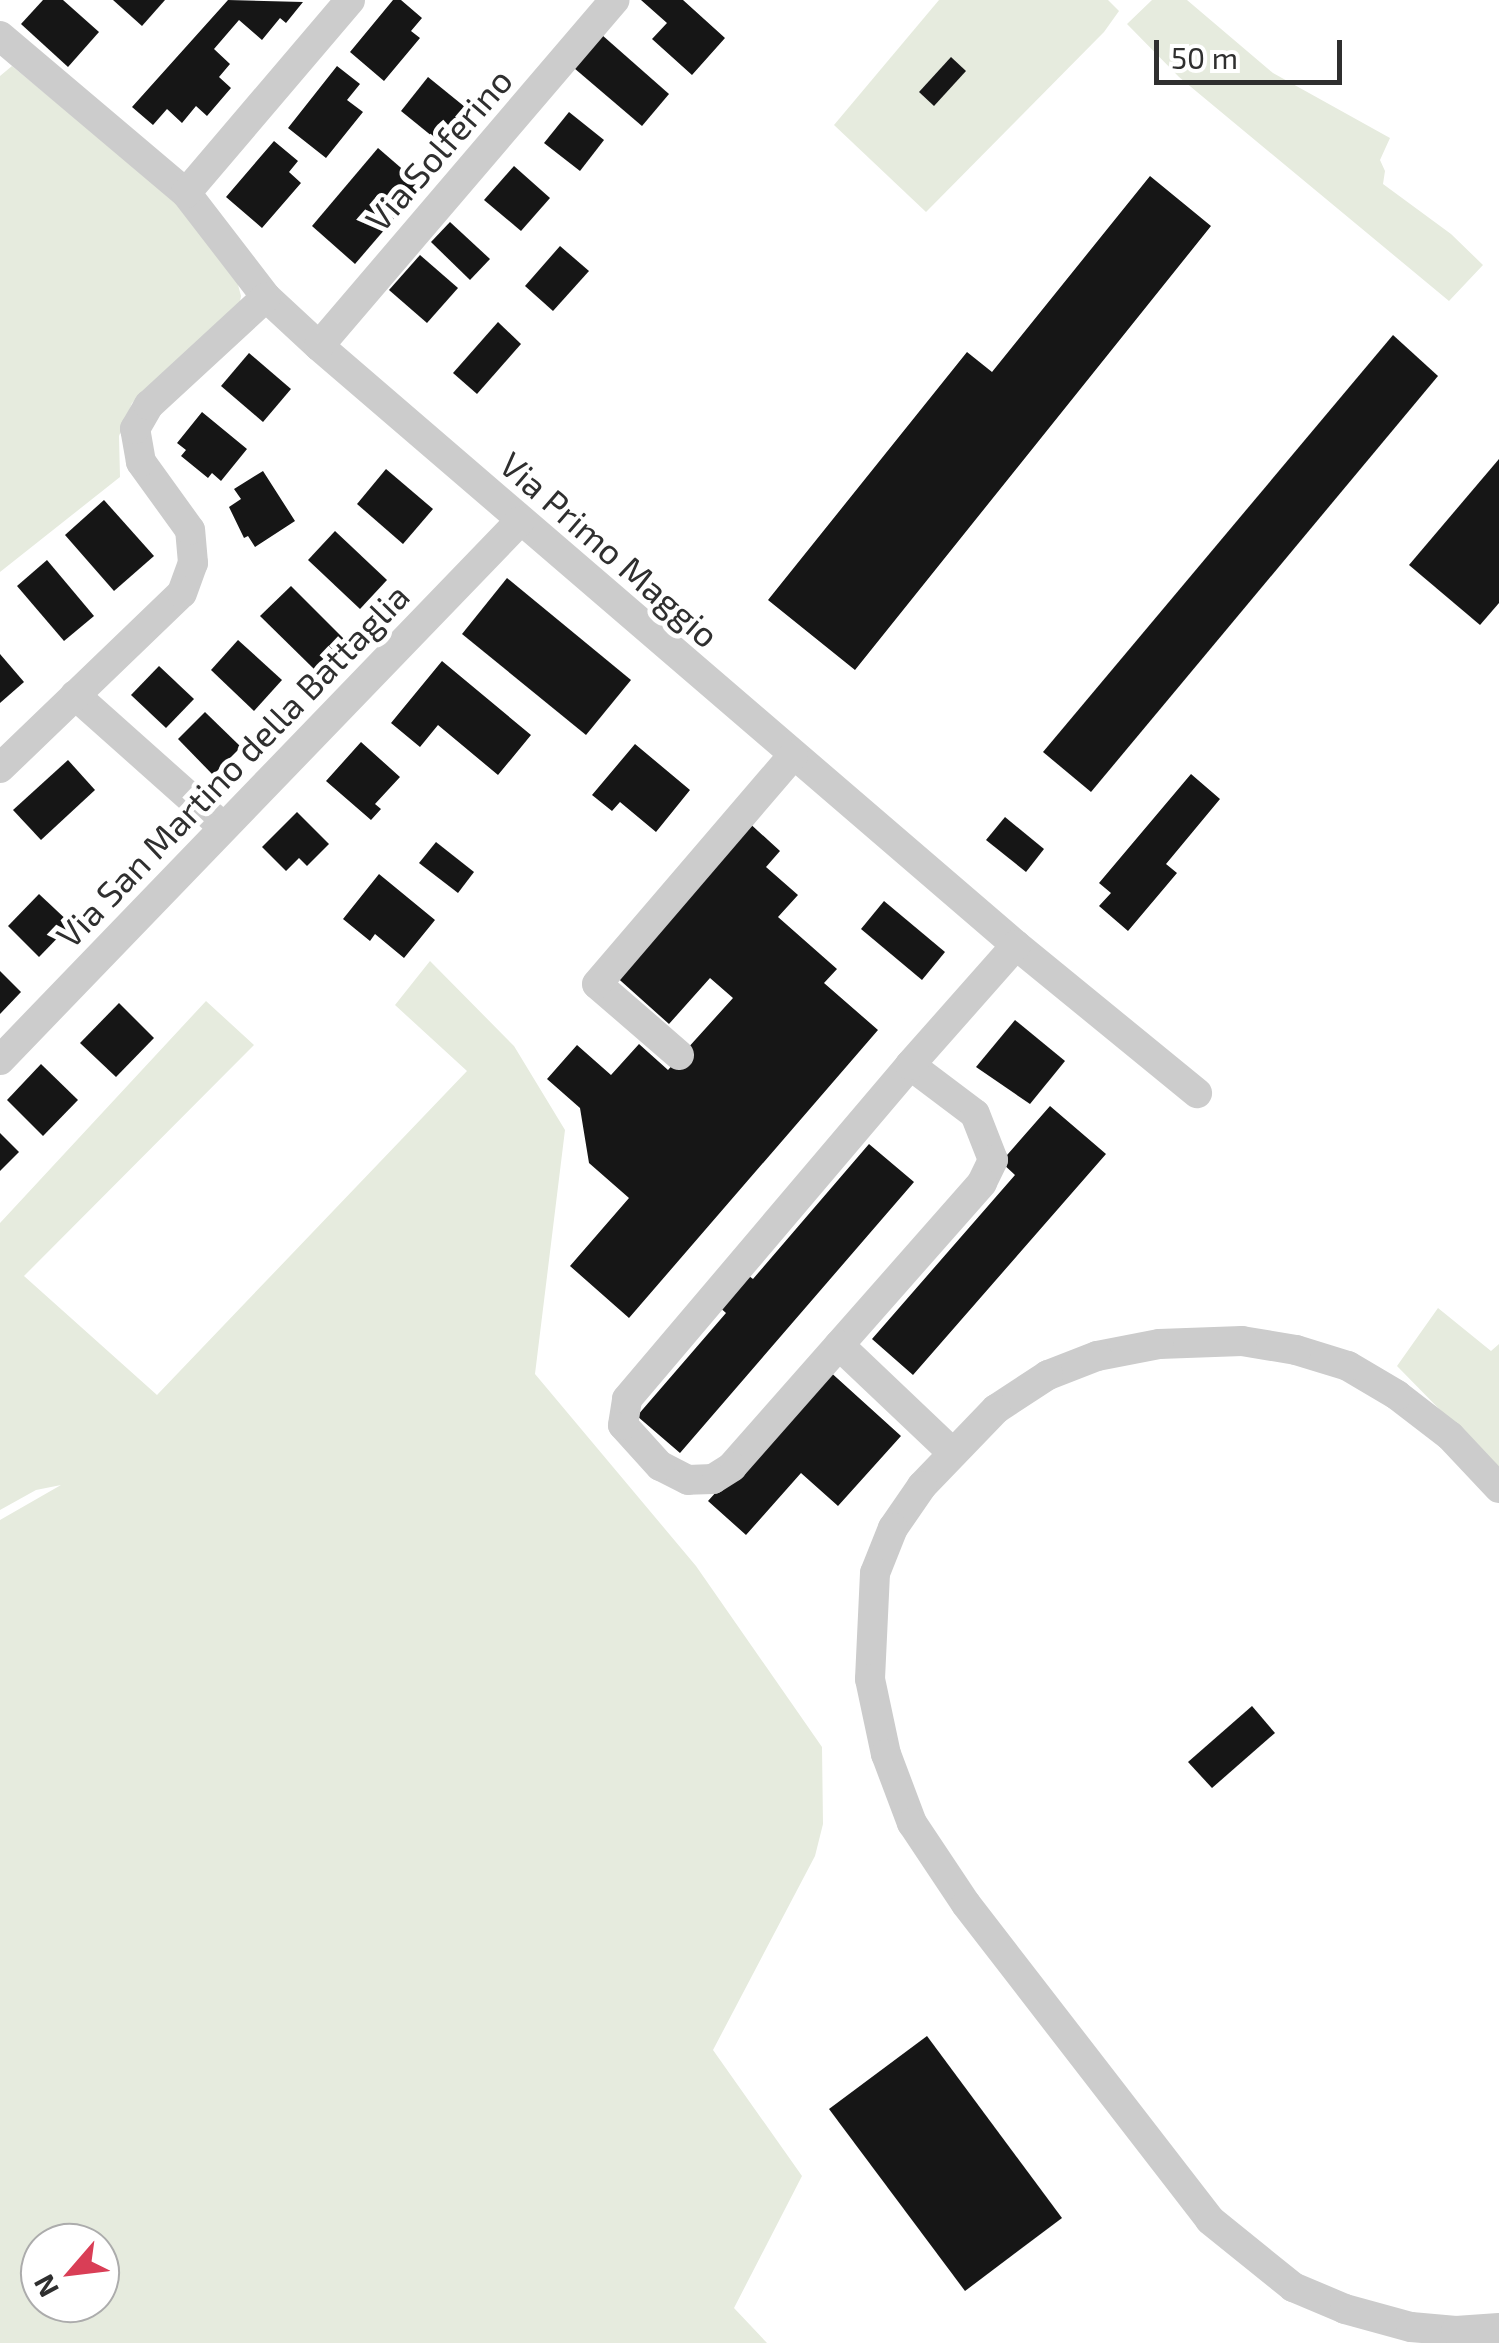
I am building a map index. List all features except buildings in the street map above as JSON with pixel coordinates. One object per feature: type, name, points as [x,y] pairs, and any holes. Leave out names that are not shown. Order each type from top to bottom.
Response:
[{"type":"street","points":[[186,193],[350,0]]},
{"type":"street","name":"Via Solferino","points":[[319,346],[614,0]]},
{"type":"street","name":"Via Primo Maggio","points":[[5,51],[186,193],[266,298],[520,522],[1197,1093]]},
{"type":"street","points":[[0,768],[182,593],[193,563],[190,530],[141,462],[135,429],[150,405],[266,298]]},
{"type":"street","name":"Via San Martino della Battaglia","points":[[0,1060],[520,522]]},
{"type":"street","points":[[75,695],[222,826]]},
{"type":"street","points":[[679,1055],[597,984],[793,754]]},
{"type":"street","points":[[910,1065],[975,1114],[993,1160],[982,1184],[732,1467],[713,1479],[688,1480],[660,1466],[623,1426],[626,1399],[910,1065],[1016,944]]},
{"type":"street","points":[[1499,1488],[1450,1436],[1348,1366],[1296,1350],[1242,1341],[1159,1344],[1097,1356],[1048,1375],[996,1409],[953,1453],[893,1528],[875,1574],[870,1678],[886,1754],[912,1823],[966,1904],[1210,2220],[1293,2287],[1346,2309],[1412,2327],[1456,2331],[1499,2328]]},
{"type":"street","points":[[840,1345],[953,1453]]},
{"type":"shaded area","points":[[939,0],[1108,0],[1119,11],[1104,32],[926,212],[834,125]]},
{"type":"shaded area","points":[[1152,0],[1187,0],[1273,73],[1390,138],[1380,160],[1385,171],[1383,184],[1451,234],[1483,265],[1449,301],[1179,77],[1127,24]]},
{"type":"shaded area","points":[[12,66],[182,206],[236,277],[241,296],[238,313],[132,403],[119,436],[120,477],[0,572],[0,76]]},
{"type":"shaded area","points":[[430,961],[514,1046],[565,1130],[535,1374],[696,1566],[822,1747],[823,1824],[815,1856],[713,2050],[802,2176],[734,2308],[767,2343],[0,2343],[0,1520],[61,1485],[36,1490],[0,1510],[0,1223],[206,1001],[254,1045],[24,1276],[157,1395],[467,1071],[395,1005]]},
{"type":"shaded area","points":[[1438,1308],[1491,1351],[1499,1344],[1499,1470],[1397,1366]]}]
